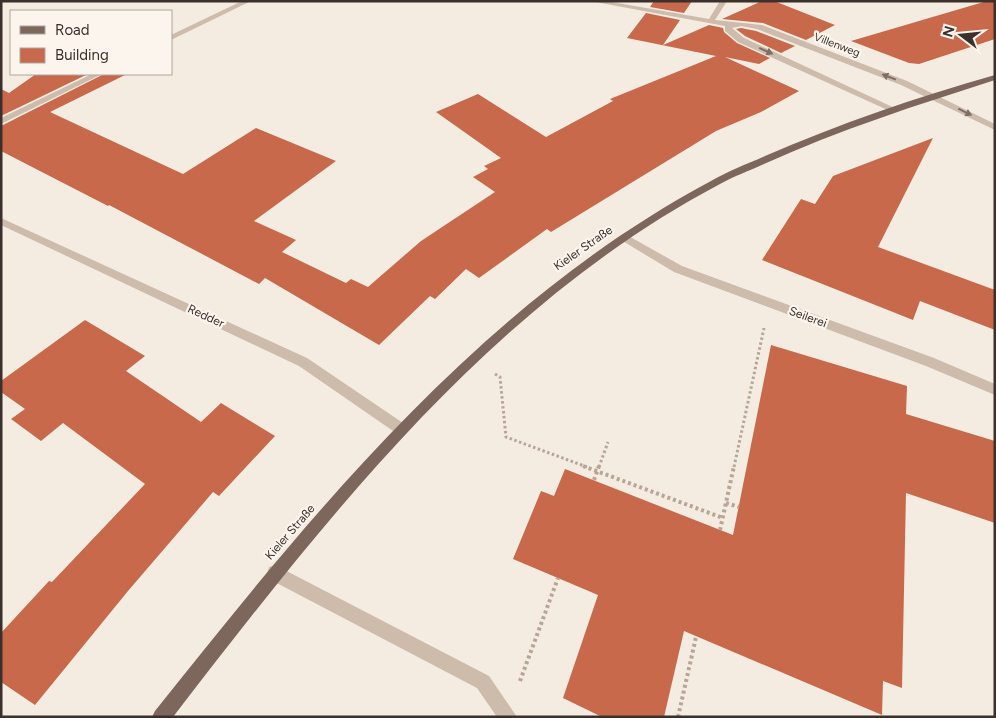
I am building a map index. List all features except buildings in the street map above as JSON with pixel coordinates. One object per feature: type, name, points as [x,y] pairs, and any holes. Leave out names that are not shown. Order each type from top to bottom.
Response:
[{"type":"main road","name":"Kieler Straße","points":[[162,717],[275,573],[401,429],[472,361],[566,279],[625,238],[714,184],[782,152],[840,128],[995,78]]},
{"type":"street","points":[[172,38],[248,1]]},
{"type":"street","name":"Villenweg","points":[[593,1],[729,25],[741,24],[759,27],[934,97],[995,127]]},
{"type":"street","points":[[711,21],[724,1]]},
{"type":"street","points":[[729,25],[728,29],[730,32],[741,40],[894,110]]},
{"type":"street","points":[[1,120],[96,75]]},
{"type":"street","name":"Redder","points":[[1,221],[303,362],[401,429]]},
{"type":"street","name":"Seilerei","points":[[625,238],[678,269],[930,362],[995,390]]},
{"type":"street","name":"Kieler Straße","points":[[275,573],[483,682],[508,716]]},
{"type":"path","points":[[720,530],[760,344]]},
{"type":"path","points":[[472,361],[500,377],[506,437],[723,518]]},
{"type":"path","points":[[594,480],[608,442]]},
{"type":"path","points":[[726,503],[739,507]]},
{"type":"path","points":[[508,716],[558,578]]},
{"type":"path","points":[[678,717],[696,637]]}]
